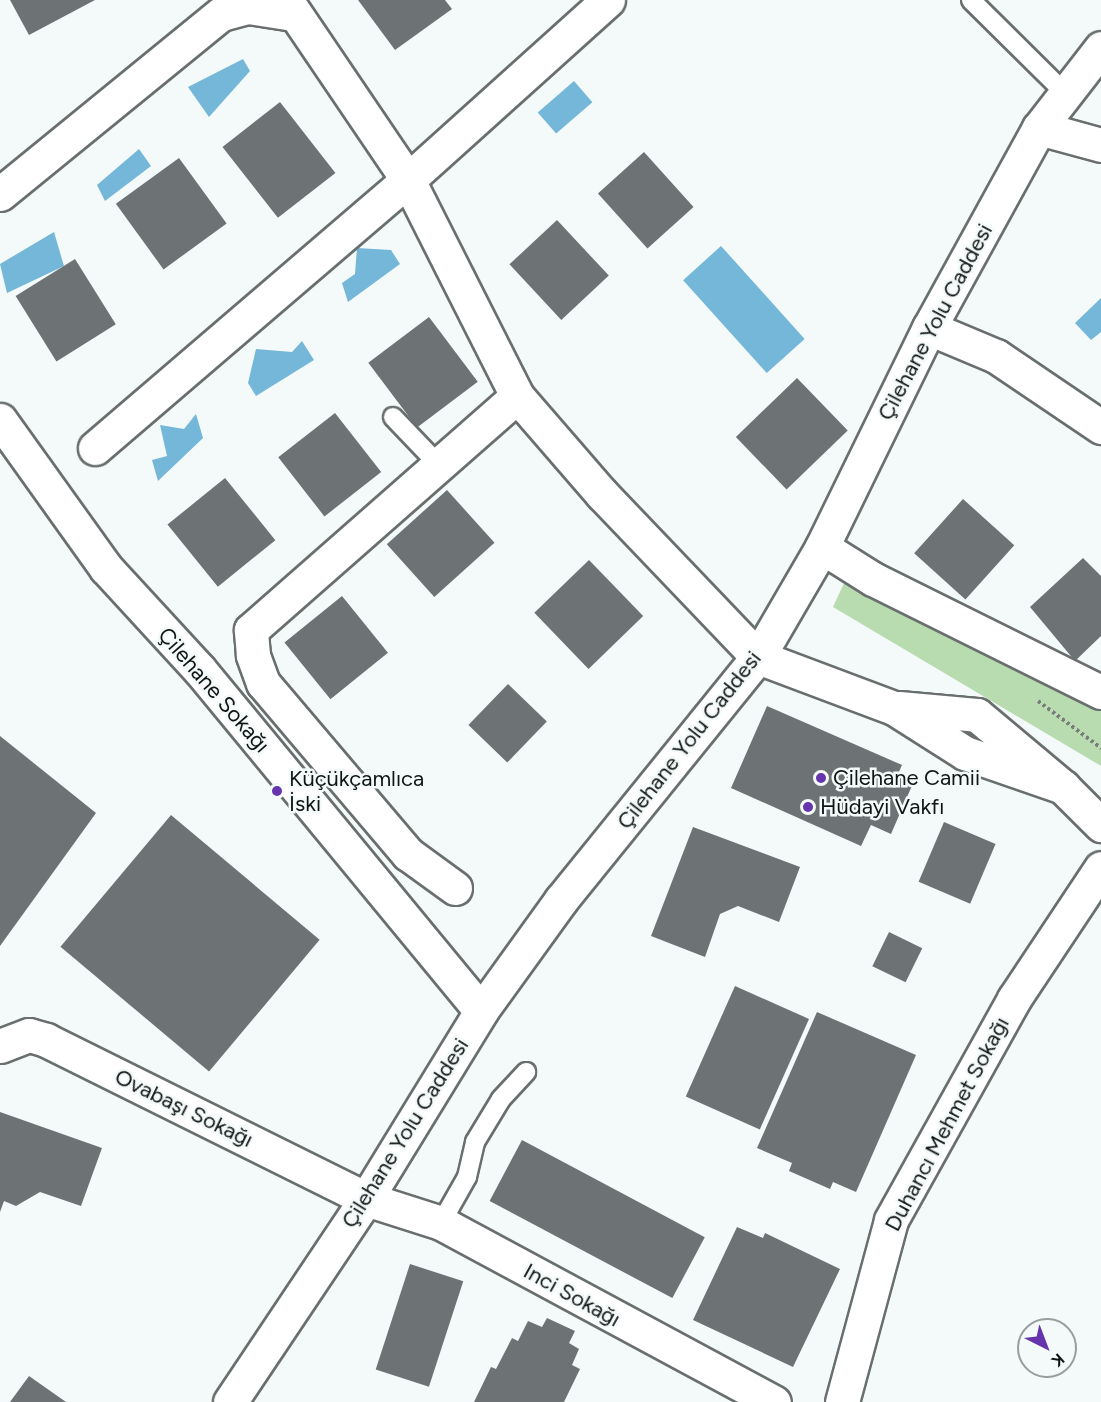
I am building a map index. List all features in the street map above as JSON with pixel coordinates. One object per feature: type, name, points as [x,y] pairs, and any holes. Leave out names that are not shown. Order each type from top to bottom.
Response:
[{"type":"street","points":[[95,448],[408,180],[608,0]]},
{"type":"street","points":[[0,194],[221,14],[248,7],[290,7],[408,180],[517,396],[602,494],[758,657],[894,708],[977,715],[1063,787],[1101,825]]},
{"type":"street","name":"Çilehane Yolu Caddesi","points":[[230,1402],[366,1199],[481,1011],[561,900],[758,657],[822,547],[929,328],[1040,128],[1082,83],[1101,48]]},
{"type":"street","points":[[1040,128],[1101,145]]},
{"type":"street","points":[[929,328],[996,356],[1101,427]]},
{"type":"street","points":[[454,888],[408,854],[263,683],[253,655],[251,630],[437,463],[517,396]]},
{"type":"street","name":"Çilehane Sokağı","points":[[0,420],[106,568],[200,669],[481,1011]]},
{"type":"street","points":[[822,547],[873,579],[1101,692]]},
{"type":"street","name":"Duhancı Mehmet Sokağı","points":[[842,1402],[891,1220],[1014,999],[1101,868]]},
{"type":"street","name":"Ovabaşı Sokağı","points":[[0,1046],[29,1035],[46,1040],[366,1199]]},
{"type":"street","name":"Inci Sokağı","points":[[366,1199],[441,1223],[774,1402]]},
{"type":"lane","points":[[971,0],[1082,83]]},
{"type":"lane","points":[[393,417],[437,463]]},
{"type":"lane","points":[[441,1223],[467,1177],[475,1142],[501,1099],[526,1072]]},
{"type":"green space","points":[[857,555],[1101,678],[1101,766],[833,607]]},
{"type":"water","points":[[243,59],[250,71],[209,117],[188,87]]},
{"type":"water","points":[[574,81],[592,102],[556,134],[538,112]]},
{"type":"water","points":[[139,149],[151,166],[105,201],[97,185]]},
{"type":"water","points":[[54,232],[64,266],[7,293],[0,264]]},
{"type":"water","points":[[721,246],[805,339],[767,373],[683,280]]},
{"type":"water","points":[[357,248],[391,250],[400,264],[348,302],[342,283],[355,274]]},
{"type":"water","points":[[1101,298],[1101,332],[1091,340],[1075,323]]},
{"type":"water","points":[[302,341],[314,360],[256,396],[248,383],[256,349],[292,352]]},
{"type":"water","points":[[196,414],[203,438],[158,481],[152,460],[167,456],[160,425],[184,429]]},
{"type":"building","points":[[10,0],[95,0],[29,35]]},
{"type":"building","points":[[358,0],[445,0],[452,9],[395,50]]},
{"type":"building","points":[[280,102],[335,173],[278,218],[222,147]]},
{"type":"building","points":[[644,152],[694,207],[647,248],[598,193]]},
{"type":"building","points":[[179,158],[227,224],[164,269],[116,204]]},
{"type":"building","points":[[557,220],[609,276],[561,320],[509,264]]},
{"type":"building","points":[[75,259],[116,324],[56,361],[16,296]]},
{"type":"building","points":[[429,317],[478,382],[417,427],[368,363]]},
{"type":"building","points":[[797,378],[848,431],[787,490],[736,437]]},
{"type":"building","points":[[335,413],[381,472],[324,516],[278,457]]},
{"type":"building","points":[[225,478],[275,540],[218,587],[167,525]]},
{"type":"building","points":[[447,490],[495,543],[434,597],[387,544]]},
{"type":"building","points":[[963,499],[1014,545],[965,599],[914,553]]},
{"type":"building","points":[[1083,558],[1101,576],[1101,636],[1075,661],[1030,607]]},
{"type":"building","points":[[589,560],[643,616],[589,669],[534,613]]},
{"type":"building","points":[[342,596],[388,653],[330,699],[284,643]]},
{"type":"building","points":[[508,684],[547,722],[507,763],[468,725]]},
{"type":"building","name":"Çilehane Camii","points":[[767,706],[902,765],[898,774],[914,781],[891,834],[871,825],[861,846],[731,788]]},
{"type":"building","points":[[0,736],[96,813],[0,946]]},
{"type":"building","points":[[171,815],[320,940],[209,1071],[60,947]]},
{"type":"building","points":[[944,822],[996,844],[970,904],[919,882]]},
{"type":"building","points":[[693,827],[800,867],[779,922],[738,906],[720,914],[705,957],[651,936]]},
{"type":"building","points":[[889,932],[922,948],[906,982],[872,966]]},
{"type":"building","points":[[735,986],[809,1019],[760,1129],[686,1097]]},
{"type":"building","points":[[817,1012],[916,1055],[856,1192],[833,1182],[830,1189],[789,1171],[792,1163],[757,1148]]},
{"type":"building","points":[[0,1112],[102,1148],[81,1206],[40,1192],[16,1206],[4,1201],[0,1212]]},
{"type":"building","points":[[522,1140],[705,1237],[672,1298],[490,1201]]},
{"type":"building","points":[[737,1227],[763,1238],[765,1233],[840,1269],[793,1367],[693,1320]]},
{"type":"building","points":[[410,1264],[463,1281],[429,1387],[376,1370]]},
{"type":"building","points":[[547,1318],[575,1331],[569,1343],[579,1349],[572,1365],[580,1369],[564,1402],[474,1402],[491,1367],[496,1369],[512,1338],[518,1341],[528,1321],[542,1327]]},
{"type":"building","points":[[29,1376],[66,1402],[10,1402]]},
{"type":"place","name":"Çilehane Camii","points":[[821,778]]},
{"type":"place","name":"Küçükçamlıca İski","points":[[277,791]]},
{"type":"place","name":"Hüdayi Vakfı","points":[[808,807]]}]
